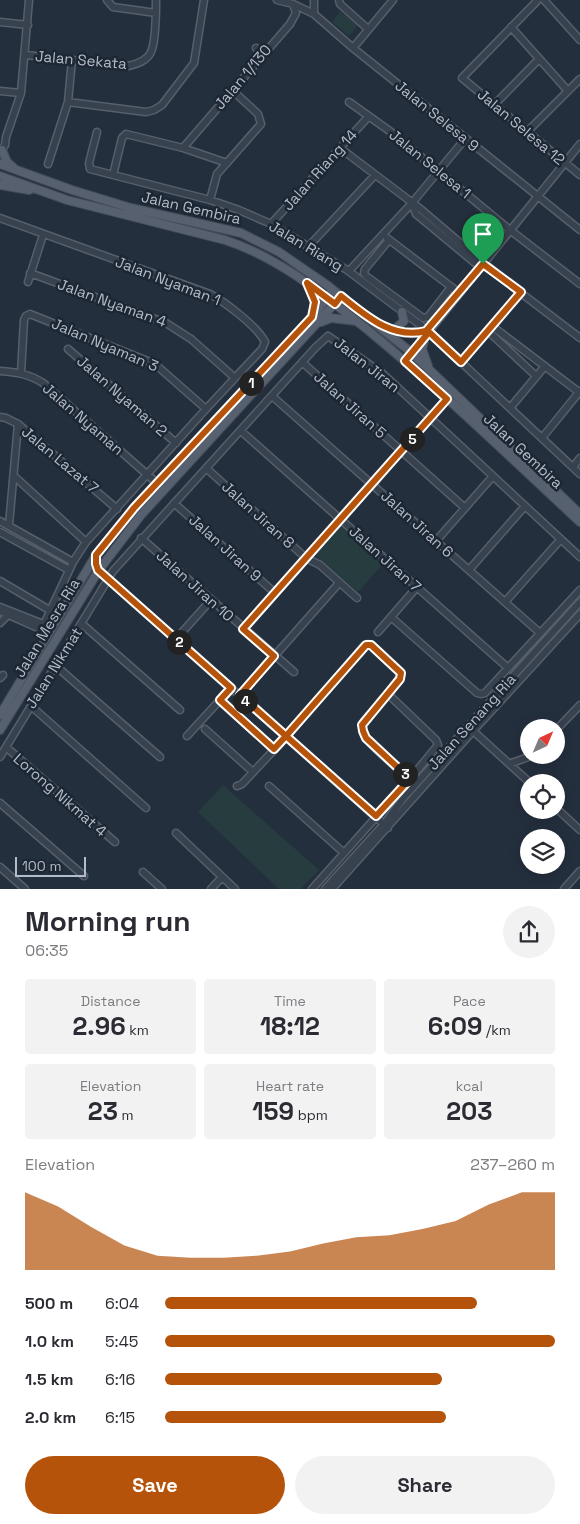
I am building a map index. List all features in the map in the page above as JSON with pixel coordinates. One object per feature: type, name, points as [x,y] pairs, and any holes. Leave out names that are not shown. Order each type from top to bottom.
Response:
[{"type":"main road","points":[[1,149],[7,162],[16,170]]},
{"type":"main road","name":"Jalan Gembira","points":[[0,164],[72,190],[131,208],[241,233],[279,252],[341,296],[410,352],[580,514]]},
{"type":"main road","name":"Jalan Gembira","points":[[0,176],[36,190],[114,213],[247,247],[279,264],[328,298],[404,359],[580,522]]},
{"type":"main road","points":[[0,185],[24,191],[36,190]]},
{"type":"main road","points":[[307,283],[315,302],[314,321],[331,318],[358,322]]},
{"type":"main road","name":"Jalan Mesra Ria","points":[[0,730],[98,570],[141,515],[314,321],[333,290]]},
{"type":"main road","name":"Jalan Mesra Ria","points":[[0,715],[96,555],[134,508],[314,321],[335,304],[341,296]]},
{"type":"main road","points":[[394,330],[404,321],[402,312]]},
{"type":"main road","points":[[377,324],[394,330],[427,333],[422,352],[432,372]]},
{"type":"main road","points":[[80,580],[89,573],[98,570],[96,555]]},
{"type":"main road","points":[[51,648],[52,631],[64,626]]},
{"type":"street","points":[[1,149],[3,136],[21,93],[30,0]]},
{"type":"street","points":[[107,0],[113,8],[156,13]]},
{"type":"street","name":"Jalan Sekata","points":[[26,55],[128,66],[142,61],[152,51],[156,0]]},
{"type":"street","points":[[68,102],[146,112],[158,108],[194,62],[204,0]]},
{"type":"street","name":"Jalan Selesa 9","points":[[277,0],[293,4],[314,14],[464,139],[579,227]]},
{"type":"street","points":[[314,0],[314,14]]},
{"type":"street","points":[[339,0],[341,5],[368,29]]},
{"type":"street","points":[[353,48],[393,0]]},
{"type":"street","points":[[538,0],[511,27],[568,91]]},
{"type":"street","points":[[544,0],[580,40]]},
{"type":"street","name":"Jalan 1/130","points":[[183,148],[294,17],[296,13],[293,4]]},
{"type":"street","points":[[0,22],[28,25]]},
{"type":"street","name":"Jalan Selesa 12","points":[[511,27],[462,78],[580,175]]},
{"type":"street","points":[[256,48],[264,54]]},
{"type":"street","points":[[494,105],[539,59]]},
{"type":"street","points":[[48,164],[68,102],[72,60]]},
{"type":"street","points":[[527,132],[580,79]]},
{"type":"street","points":[[210,200],[215,177],[261,124],[258,114],[232,90]]},
{"type":"street","points":[[0,91],[21,93]]},
{"type":"street","name":"Jalan Selesa 1","points":[[349,102],[439,170],[510,230],[580,284]]},
{"type":"street","name":"Jalan Riang 14","points":[[271,224],[369,116]]},
{"type":"street","name":"Jalan Riang","points":[[97,132],[88,164],[92,170],[210,200],[239,210],[271,224],[348,270],[402,312],[461,362],[580,474]]},
{"type":"street","points":[[113,175],[122,138],[128,134],[183,148],[226,163]]},
{"type":"street","points":[[348,270],[412,203],[464,139]]},
{"type":"street","points":[[404,359],[580,144]]},
{"type":"street","points":[[340,148],[412,203],[483,264],[580,338]]},
{"type":"street","points":[[309,246],[375,174]]},
{"type":"street","points":[[348,270],[404,206],[412,203]]},
{"type":"street","name":"Jalan Nyaman 1","points":[[0,218],[210,294],[226,303],[265,342],[262,349],[86,542],[69,570],[44,624]]},
{"type":"street","points":[[28,282],[43,235]]},
{"type":"street","points":[[383,235],[451,287],[460,290]]},
{"type":"street","points":[[389,240],[365,269],[364,273],[366,276],[423,318],[428,316],[451,287]]},
{"type":"street","name":"Jalan Nyaman 4","points":[[30,274],[166,322],[190,338],[235,378]]},
{"type":"street","points":[[461,362],[521,292]]},
{"type":"street","name":"Jalan Nyaman 3","points":[[21,373],[24,320],[30,314],[152,362],[206,409]]},
{"type":"street","points":[[490,329],[580,392],[542,438]]},
{"type":"street","points":[[490,329],[536,376]]},
{"type":"street","name":"Jalan Jiran","points":[[108,579],[141,538],[241,431],[324,338],[330,336],[382,373],[580,557]]},
{"type":"street","name":"Jalan Nyaman 2","points":[[68,349],[176,443]]},
{"type":"street","name":"Jalan Jiran 5","points":[[302,362],[465,508]]},
{"type":"street","points":[[510,408],[545,366]]},
{"type":"street","name":"Jalan Nyaman","points":[[0,371],[21,373],[43,383],[158,484]]},
{"type":"street","name":"Jalan Jiran 6","points":[[272,396],[540,633]]},
{"type":"street","points":[[243,629],[447,399]]},
{"type":"street","name":"Jalan Lazat 7","points":[[0,417],[18,424],[117,509]]},
{"type":"street","points":[[9,525],[18,424]]},
{"type":"street","name":"Jalan Jiran 7","points":[[241,431],[508,668]]},
{"type":"street","points":[[573,467],[580,458]]},
{"type":"street","name":"Jalan Jiran 8","points":[[206,468],[306,558],[320,565],[358,598]]},
{"type":"street","points":[[14,476],[86,542]]},
{"type":"street","points":[[436,541],[493,476]]},
{"type":"street","name":"Jalan Jiran 9","points":[[174,503],[275,593]]},
{"type":"street","points":[[469,570],[526,506]]},
{"type":"street","points":[[0,521],[74,562]]},
{"type":"street","points":[[0,532],[69,570]]},
{"type":"street","name":"Jalan Jiran 10","points":[[141,538],[294,672]]},
{"type":"street","points":[[505,602],[561,539]]},
{"type":"street","points":[[98,570],[386,826]]},
{"type":"street","name":"Jalan Nikmat","points":[[0,758],[108,579]]},
{"type":"street","points":[[0,582],[51,611]]},
{"type":"street","points":[[240,695],[339,583]]},
{"type":"street","points":[[378,632],[417,587]]},
{"type":"street","points":[[391,617],[481,694],[508,668],[580,590]]},
{"type":"street","points":[[176,639],[211,600]]},
{"type":"street","name":"Jalan Senang Ria","points":[[332,889],[580,602]]},
{"type":"street","points":[[0,609],[8,615],[52,631]]},
{"type":"street","points":[[0,609],[44,624],[52,631]]},
{"type":"street","name":"Jalan Senang Ria","points":[[470,729],[580,614]]},
{"type":"street","points":[[0,623],[8,615]]},
{"type":"street","points":[[82,624],[180,710]]},
{"type":"street","points":[[237,786],[242,784],[286,736],[366,645],[371,645],[401,675],[400,680],[364,721],[362,725],[363,731],[369,742],[410,779]]},
{"type":"street","points":[[56,666],[160,757]]},
{"type":"street","points":[[187,736],[231,688]]},
{"type":"street","points":[[312,889],[438,745],[436,740],[388,694]]},
{"type":"street","points":[[220,700],[274,749]]},
{"type":"street","points":[[565,721],[580,705]]},
{"type":"street","points":[[31,706],[146,808]]},
{"type":"street","points":[[206,729],[253,772]]},
{"type":"street","points":[[470,729],[520,774]]},
{"type":"street","name":"Lorong Nikmat 4","points":[[6,747],[115,842]]},
{"type":"street","points":[[509,764],[520,760]]},
{"type":"street","points":[[269,786],[344,853]]},
{"type":"street","points":[[0,803],[84,876]]},
{"type":"street","points":[[565,816],[580,830]]},
{"type":"street","name":"Jalan Senang Ria","points":[[325,889],[386,826]]},
{"type":"street","points":[[176,834],[235,889]]},
{"type":"street","points":[[0,867],[25,889]]},
{"type":"street","points":[[564,889],[580,871]]},
{"type":"street","points":[[144,872],[162,889]]},
{"type":"street","points":[[211,889],[222,877]]},
{"type":"green space","points":[[340,11],[358,25],[349,36],[332,22]]},
{"type":"green space","points":[[341,525],[384,563],[358,592],[315,555]]},
{"type":"green space","points":[[223,785],[319,870],[301,889],[279,889],[198,812]]},
{"type":"route","points":[[483,264],[426,331],[418,333],[404,333],[377,324],[341,296],[335,304],[307,283],[315,302],[312,317],[307,324],[134,508],[96,555],[98,570],[231,688],[220,700],[274,749],[286,736],[376,816],[410,779],[369,742],[362,725],[400,679],[401,673],[370,644],[366,645],[286,736],[240,695],[274,656],[243,629],[447,399],[405,361],[429,332],[461,362],[521,292],[483,264]]}]
